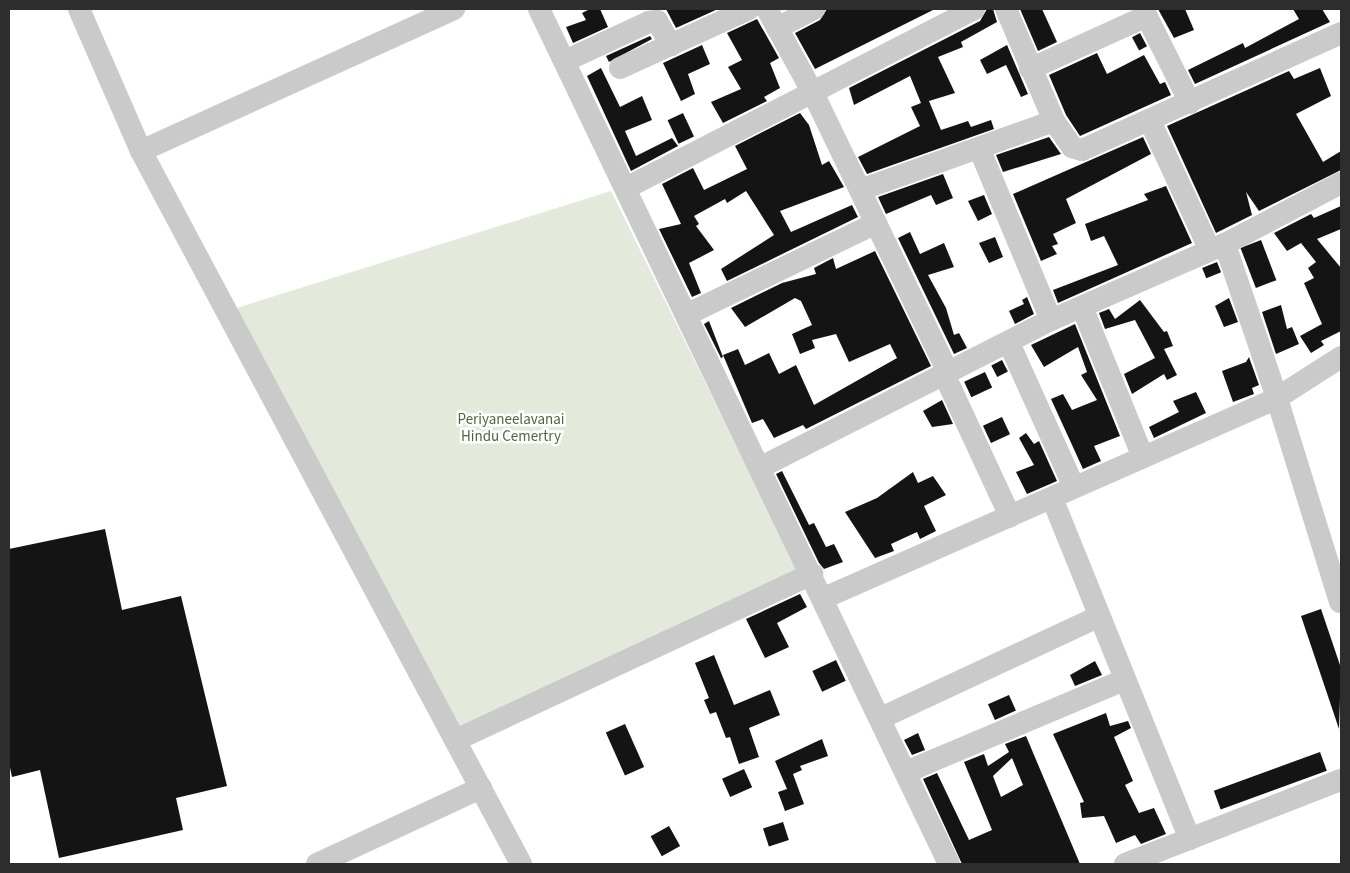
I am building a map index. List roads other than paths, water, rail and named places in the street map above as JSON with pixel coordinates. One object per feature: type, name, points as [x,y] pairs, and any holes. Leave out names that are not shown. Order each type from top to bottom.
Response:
[{"type":"street","points":[[79,9],[141,151],[458,739],[481,788],[521,864]]},
{"type":"street","points":[[141,151],[454,9]]},
{"type":"street","points":[[539,9],[628,187],[949,864]]},
{"type":"street","points":[[620,68],[749,9]]},
{"type":"street","points":[[814,9],[772,18],[813,93],[876,223],[1010,516]]},
{"type":"street","points":[[628,187],[974,9]]},
{"type":"street","points":[[1006,9],[1030,69],[1054,121],[1072,147],[1082,150],[1190,103],[1341,33]]},
{"type":"street","points":[[1030,69],[1145,12],[1190,103]]},
{"type":"street","points":[[565,61],[649,22],[657,22],[670,45]]},
{"type":"street","points":[[860,190],[1054,121]]},
{"type":"street","points":[[1150,121],[1218,247],[1278,398],[1341,603]]},
{"type":"street","points":[[979,148],[1051,320]]},
{"type":"street","points":[[761,467],[1009,343],[1051,320],[1218,247],[1341,183]]},
{"type":"street","points":[[688,314],[876,223]]},
{"type":"street","points":[[1082,307],[1143,457]]},
{"type":"street","points":[[1009,343],[1074,487]]},
{"type":"street","points":[[824,598],[1278,398],[1341,357]]},
{"type":"street","points":[[1052,498],[1098,617],[1190,839]]},
{"type":"street","points":[[458,739],[812,574]]},
{"type":"street","points":[[881,718],[1098,617]]},
{"type":"street","points":[[906,772],[1124,680]]},
{"type":"street","points":[[1125,864],[1341,780]]},
{"type":"street","points":[[317,864],[481,788]]},
{"type":"park label","name":"Periyaneelavanai Hindu Cemertry","points":[[511,428]]}]
